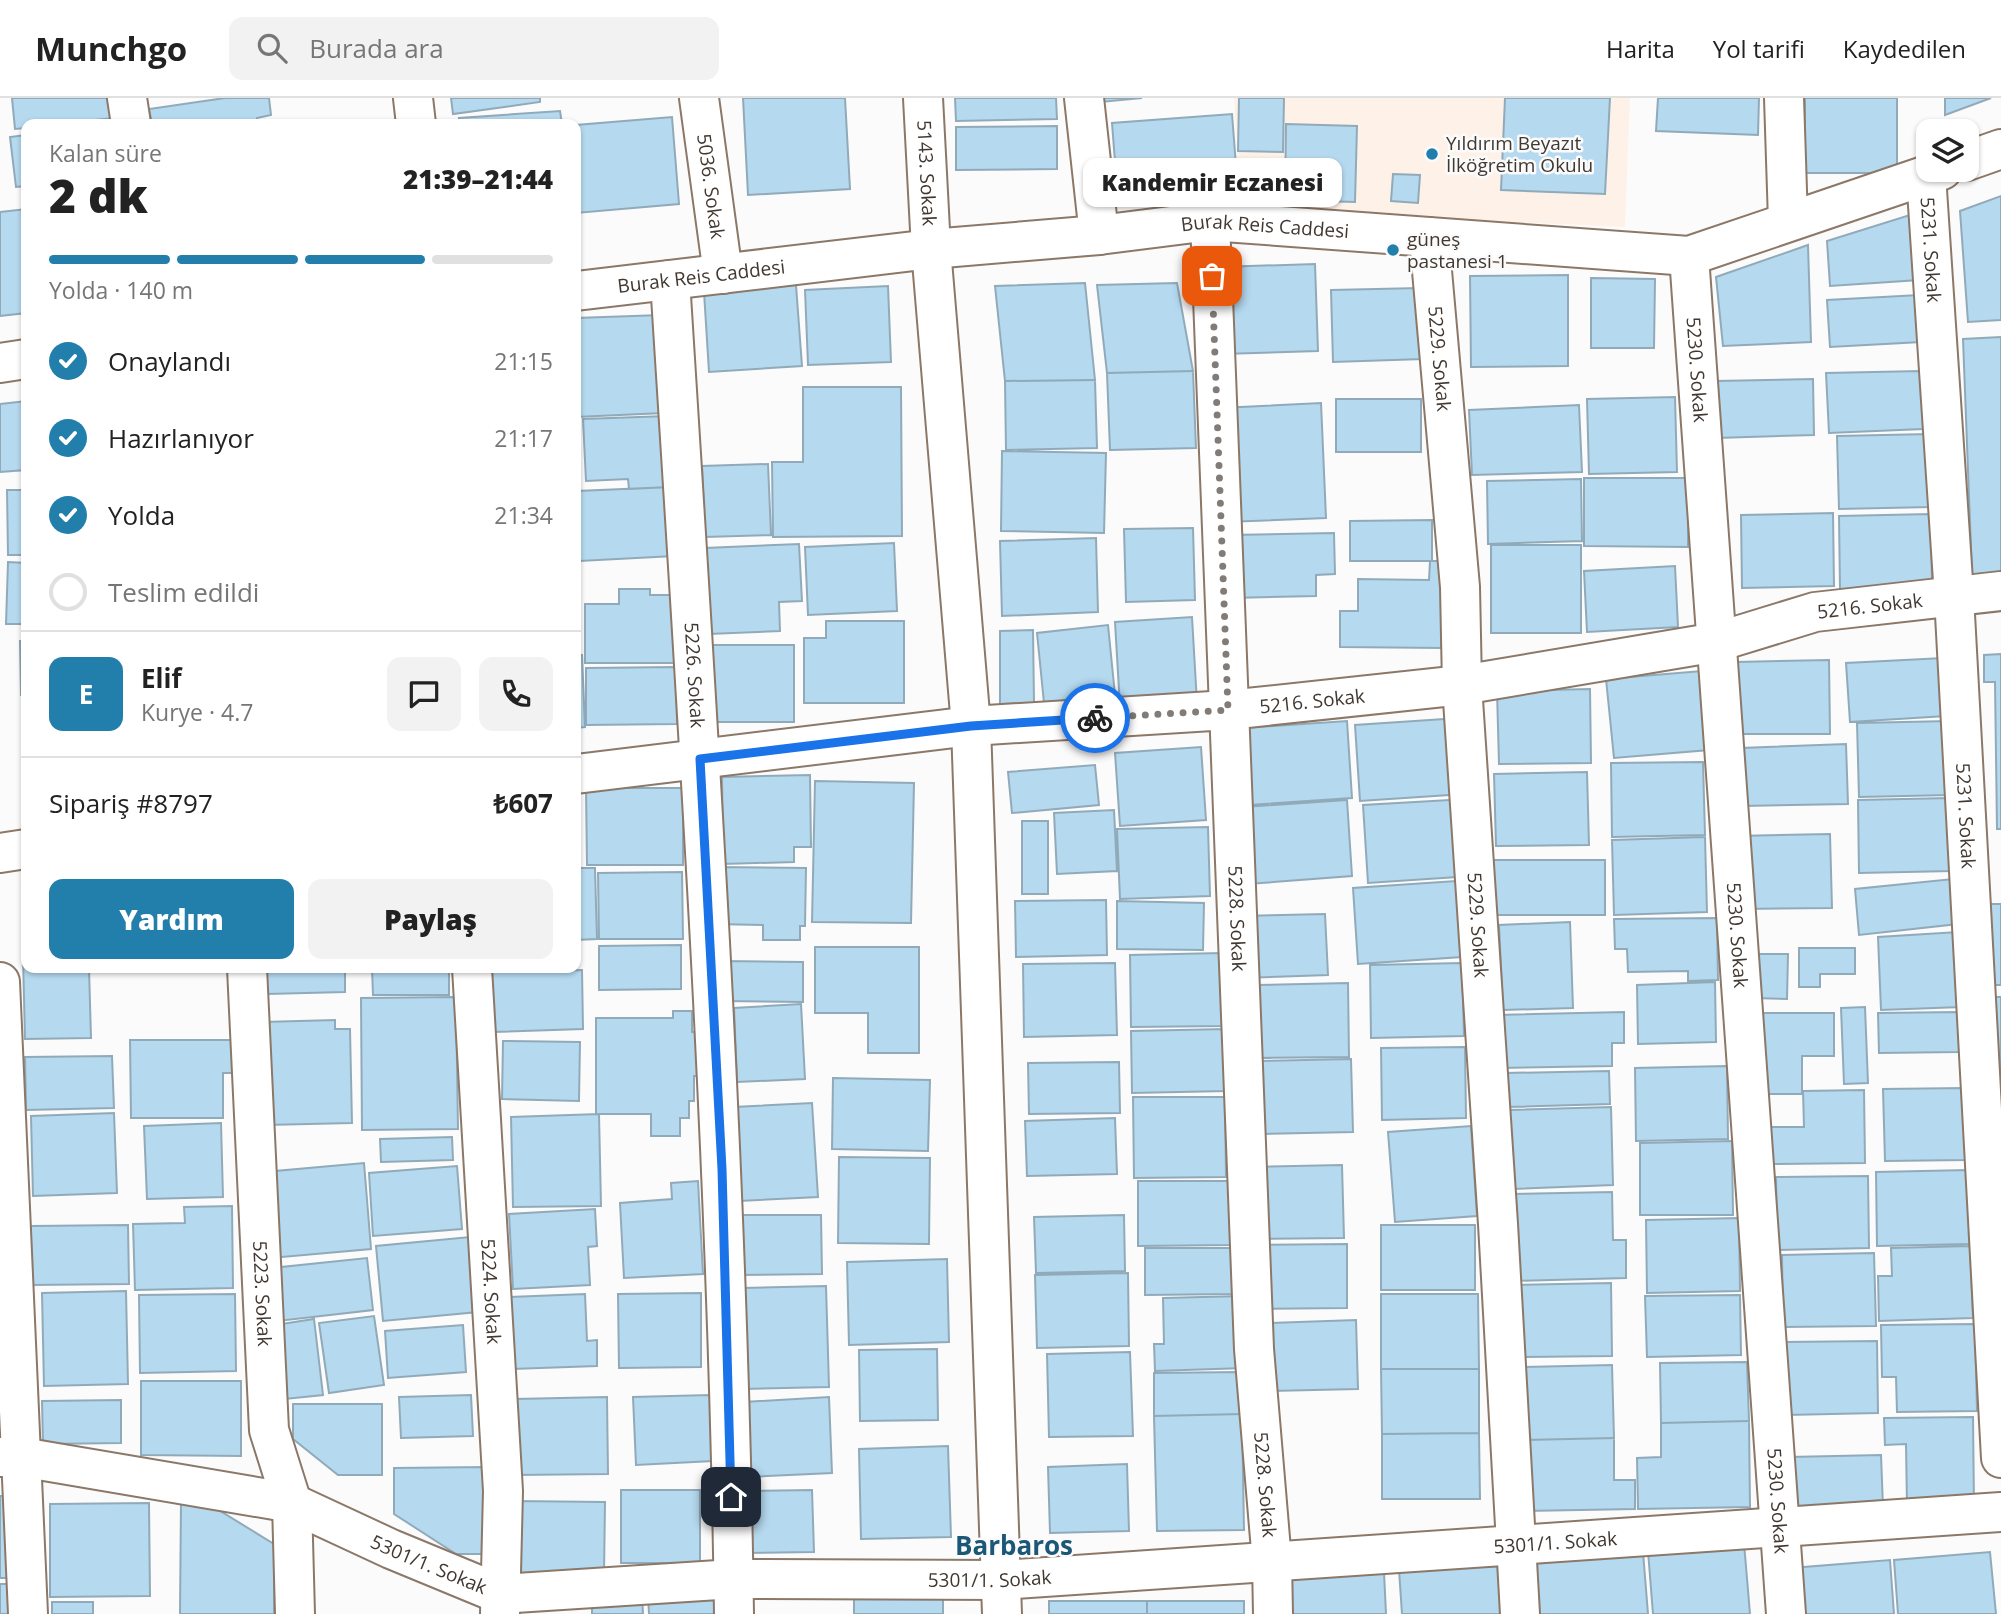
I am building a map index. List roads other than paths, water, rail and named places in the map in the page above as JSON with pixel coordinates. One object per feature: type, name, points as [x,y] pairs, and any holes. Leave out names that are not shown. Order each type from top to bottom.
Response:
[{"type":"street","points":[[127,98],[130,119]]},
{"type":"street","points":[[413,98],[415,119]]},
{"type":"street","name":"5036. Sokak","points":[[699,98],[723,274]]},
{"type":"street","name":"5143. Sokak","points":[[923,98],[931,249],[971,726],[1002,1597]]},
{"type":"street","points":[[1084,98],[1099,235]]},
{"type":"street","points":[[1784,98],[1788,222]]},
{"type":"street","points":[[1979,157],[2001,149]]},
{"type":"street","name":"Burak Reis Caddesi","points":[[581,289],[931,249],[1099,235],[1210,222],[1689,256],[1916,179]]},
{"type":"street","name":"5231. Sokak","points":[[1934,182],[2001,1458]]},
{"type":"street","name":"5228. Sokak","points":[[1210,222],[1254,1349],[1272,1562],[1273,1614]]},
{"type":"street","name":"5229. Sokak","points":[[1429,237],[1460,587],[1462,685],[1500,1252],[1520,1614]]},
{"type":"street","name":"5230. Sokak","points":[[1689,256],[1786,1614]]},
{"type":"street","name":"5226. Sokak","points":[[670,280],[722,1169],[734,1597]]},
{"type":"street","points":[[0,363],[21,360]]},
{"type":"street","name":"5216. Sokak","points":[[581,773],[971,726],[1228,710],[1462,685],[1717,642],[1815,612],[2001,591]]},
{"type":"street","points":[[0,853],[21,850]]},
{"type":"street","name":"5223. Sokak","points":[[247,973],[269,1430],[292,1503],[295,1614]]},
{"type":"street","name":"5224. Sokak","points":[[472,973],[503,1491],[506,1607]]},
{"type":"street","points":[[0,982],[10,1457],[28,1614]]},
{"type":"street","name":"5301/1. Sokak","points":[[10,1457],[292,1503],[506,1607],[734,1597],[1002,1597],[1272,1562],[2001,1512]]},
{"type":"place","name":"Yıldırım Beyazıt İlköğretim Okulu","points":[[1432,154]]},
{"type":"place","name":"güneş pastanesi 1","points":[[1393,250]]},
{"type":"place","name":"Kandemir Eczanesi","points":[[1212,276]]},
{"type":"district","name":"Barbaros","points":[[1014,1546]]}]
